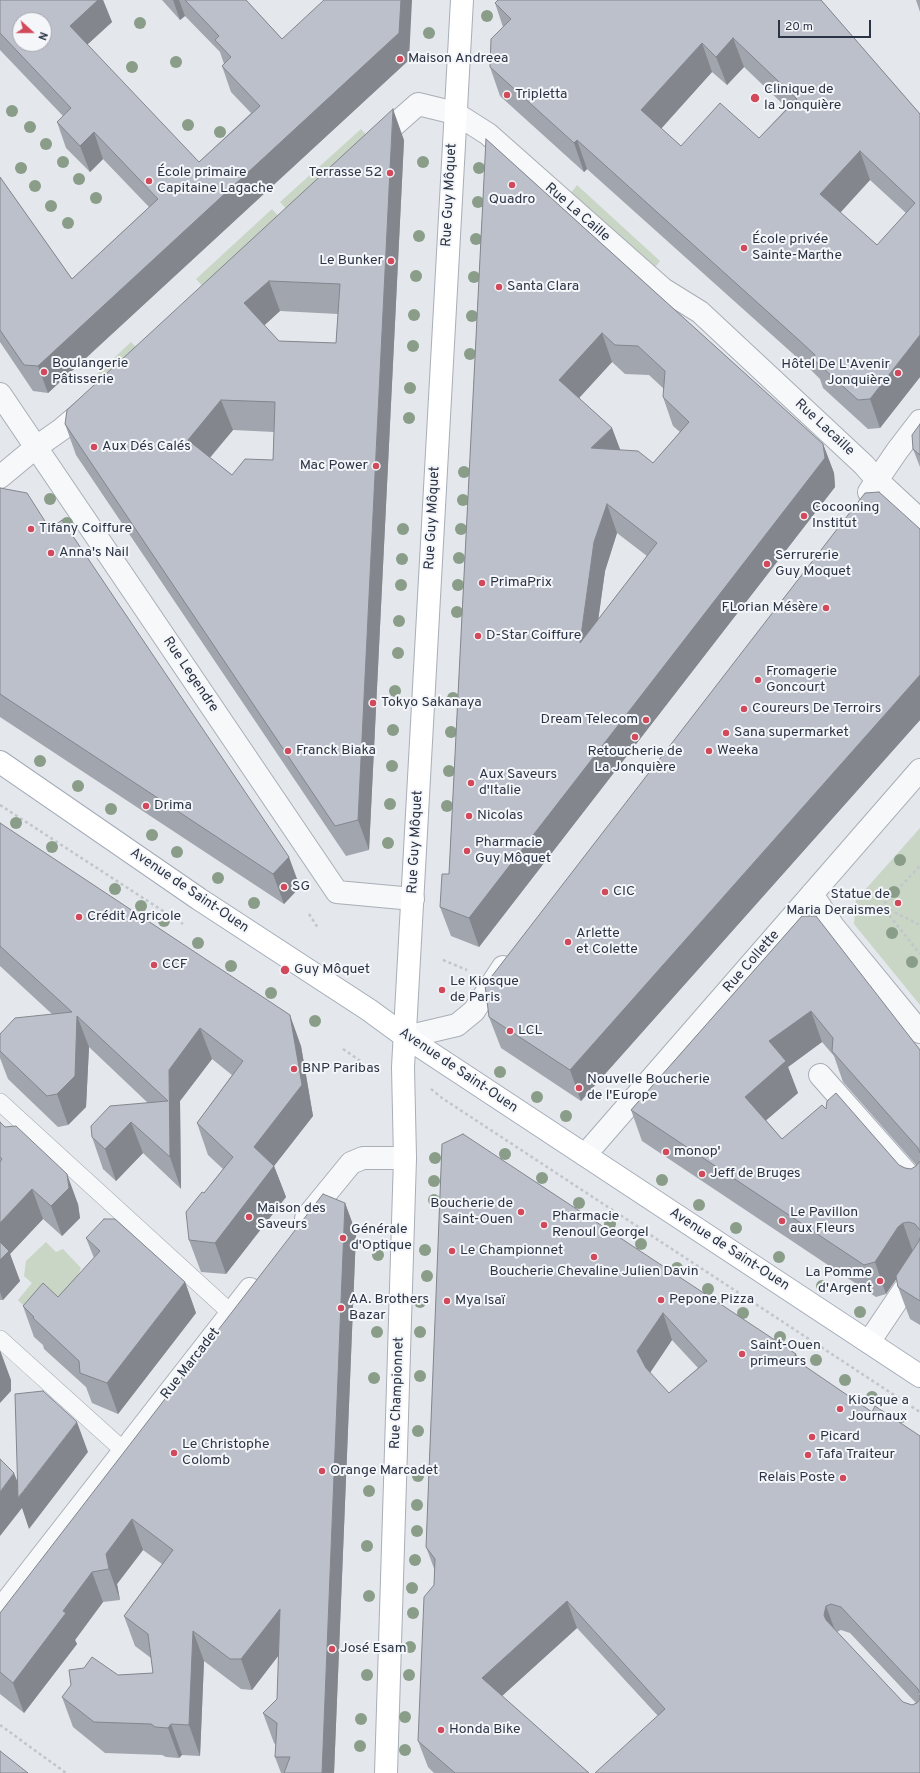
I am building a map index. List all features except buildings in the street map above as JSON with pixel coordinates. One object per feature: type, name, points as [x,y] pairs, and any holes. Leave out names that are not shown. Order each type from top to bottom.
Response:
[{"type":"main road","name":"Rue Guy Môquet","points":[[406,1037],[408,974],[462,0]]},
{"type":"main road","name":"Avenue de Saint-Ouen","points":[[0,762],[199,900],[369,1010],[406,1037],[920,1376]]},
{"type":"main road","name":"Rue Championnet","points":[[386,1772],[405,1158],[403,1067],[406,1037]]},
{"type":"street","name":"Rue La Caille","points":[[361,156],[418,104],[455,113],[488,134],[663,289],[700,312]]},
{"type":"street","name":"Rue Lacaille","points":[[700,312],[864,465],[877,480],[920,520]]},
{"type":"street","points":[[0,476],[35,448],[74,420],[103,393]]},
{"type":"street","name":"Rue Legendre","points":[[0,394],[35,448],[337,892],[413,899]]},
{"type":"street","points":[[859,507],[920,421]]},
{"type":"street","name":"Rue Collette","points":[[585,1155],[920,770]]},
{"type":"street","points":[[812,894],[833,926],[920,1032]]},
{"type":"street","points":[[406,1037],[457,1025],[474,1011],[515,949]]},
{"type":"street","points":[[820,1075],[920,1188]]},
{"type":"street","points":[[294,1233],[351,1163],[363,1158],[405,1158]]},
{"type":"street","points":[[869,1342],[920,1266]]},
{"type":"street","name":"Rue Marcadet","points":[[0,1610],[123,1450],[260,1276]]},
{"type":"lane","points":[[0,1102],[231,1313]]},
{"type":"lane","points":[[0,1339],[123,1450]]},
{"type":"path","points":[[855,912],[882,906],[920,866]]},
{"type":"path","points":[[882,906],[920,924]]},
{"type":"path","points":[[882,906],[920,954]]},
{"type":"path","points":[[309,914],[318,928]]},
{"type":"path","points":[[443,960],[467,970]]},
{"type":"path","points":[[343,1049],[362,1062]]},
{"type":"path","name":"Avenue de Saint-Ouen","points":[[442,1098],[920,1412]]},
{"type":"path","points":[[0,1725],[66,1773]]},
{"type":"green space","points":[[361,129],[370,139],[289,212],[280,202]]},
{"type":"green space","points":[[577,185],[660,261],[653,270],[570,194]]},
{"type":"green space","points":[[272,209],[281,219],[205,289],[196,279]]},
{"type":"green space","points":[[131,342],[139,350],[101,386],[93,378]]},
{"type":"green space","points":[[920,828],[920,1005],[854,924],[856,900]]},
{"type":"green space","points":[[46,1242],[56,1252],[63,1249],[81,1268],[78,1275],[88,1286],[34,1316],[18,1300],[32,1283],[24,1276],[26,1261]]},
{"type":"place","name":"Maison Andreea","points":[[400,59]]},
{"type":"place","name":"Tripletta","points":[[507,95]]},
{"type":"place","name":"Clinique de la Jonquière","points":[[755,98]]},
{"type":"place","name":"Terrasse 52","points":[[390,173]]},
{"type":"place","name":"École primaire Capitaine Lagache","points":[[149,181]]},
{"type":"place","name":"Quadro","points":[[512,185]]},
{"type":"place","name":"École privée Sainte-Marthe","points":[[744,248]]},
{"type":"place","name":"Le Bunker","points":[[391,261]]},
{"type":"place","name":"Santa Clara","points":[[499,287]]},
{"type":"place","name":"Boulangerie Pâtisserie","points":[[44,372]]},
{"type":"place","name":"Hôtel De L'Avenir Jonquière","points":[[898,373]]},
{"type":"place","name":"Aux Dés Calés","points":[[94,447]]},
{"type":"place","name":"Mac Power","points":[[376,466]]},
{"type":"place","name":"Cocooning Institut","points":[[804,516]]},
{"type":"place","name":"Tifany Coiffure","points":[[31,529]]},
{"type":"place","name":"Anna's Nail","points":[[51,553]]},
{"type":"place","name":"Serrurerie Guy Moquet","points":[[767,564]]},
{"type":"place","name":"PrimaPrix","points":[[482,583]]},
{"type":"place","name":"FLorian Mésère","points":[[826,608]]},
{"type":"place","name":"D-Star Coiffure","points":[[478,636]]},
{"type":"place","name":"Fromagerie Goncourt","points":[[758,680]]},
{"type":"place","name":"Tokyo Sakanaya","points":[[373,703]]},
{"type":"place","name":"Coureurs De Terroirs","points":[[744,709]]},
{"type":"place","name":"Dream Telecom","points":[[646,720]]},
{"type":"place","name":"Sana supermarket","points":[[726,733]]},
{"type":"place","name":"Retoucherie de La Jonquière","points":[[635,737]]},
{"type":"place","name":"Franck Biaka","points":[[288,751]]},
{"type":"place","name":"Weeka","points":[[709,751]]},
{"type":"place","name":"Aux Saveurs d'Italie","points":[[471,783]]},
{"type":"place","name":"Drima","points":[[146,806]]},
{"type":"place","name":"Nicolas","points":[[469,816]]},
{"type":"place","name":"Pharmacie Guy Môquet","points":[[467,851]]},
{"type":"place","name":"SG","points":[[284,887]]},
{"type":"place","name":"CIC","points":[[605,892]]},
{"type":"place","name":"Statue de Maria Deraismes","points":[[898,903]]},
{"type":"place","name":"Crédit Agricole","points":[[79,917]]},
{"type":"place","name":"Arlette et Colette","points":[[568,942]]},
{"type":"place","name":"CCF","points":[[154,965]]},
{"type":"place","name":"Guy Môquet","points":[[285,970]]},
{"type":"place","name":"Le Kiosque de Paris","points":[[442,990]]},
{"type":"place","name":"LCL","points":[[510,1031]]},
{"type":"place","name":"BNP Paribas","points":[[294,1069]]},
{"type":"place","name":"Nouvelle Boucherie de l'Europe","points":[[579,1088]]},
{"type":"place","name":"monop'","points":[[666,1152]]},
{"type":"place","name":"Jeff de Bruges","points":[[702,1174]]},
{"type":"place","name":"Boucherie de Saint-Ouen","points":[[521,1212]]},
{"type":"place","name":"Maison des Saveurs","points":[[249,1217]]},
{"type":"place","name":"Le Pavillon aux Fleurs","points":[[782,1221]]},
{"type":"place","name":"Pharmacie Renoul Georgel","points":[[544,1225]]},
{"type":"place","name":"Générale d'Optique","points":[[343,1238]]},
{"type":"place","name":"Le Championnet","points":[[452,1251]]},
{"type":"place","name":"Boucherie Chevaline Julien Davin","points":[[594,1257]]},
{"type":"place","name":"La Pomme d'Argent","points":[[880,1281]]},
{"type":"place","name":"Pepone Pizza","points":[[661,1300]]},
{"type":"place","name":"Mya Isaï","points":[[447,1301]]},
{"type":"place","name":"AA. Brothers Bazar","points":[[341,1308]]},
{"type":"place","name":"Saint-Ouen primeurs","points":[[742,1354]]},
{"type":"place","name":"Kiosque a Journaux","points":[[840,1409]]},
{"type":"place","name":"Picard","points":[[812,1437]]},
{"type":"place","name":"Le Christophe Colomb","points":[[174,1453]]},
{"type":"place","name":"Tafa Traiteur","points":[[808,1455]]},
{"type":"place","name":"Orange Marcadet","points":[[322,1471]]},
{"type":"place","name":"Relais Poste","points":[[843,1478]]},
{"type":"place","name":"José Esam","points":[[332,1649]]},
{"type":"place","name":"Honda Bike","points":[[441,1730]]}]
